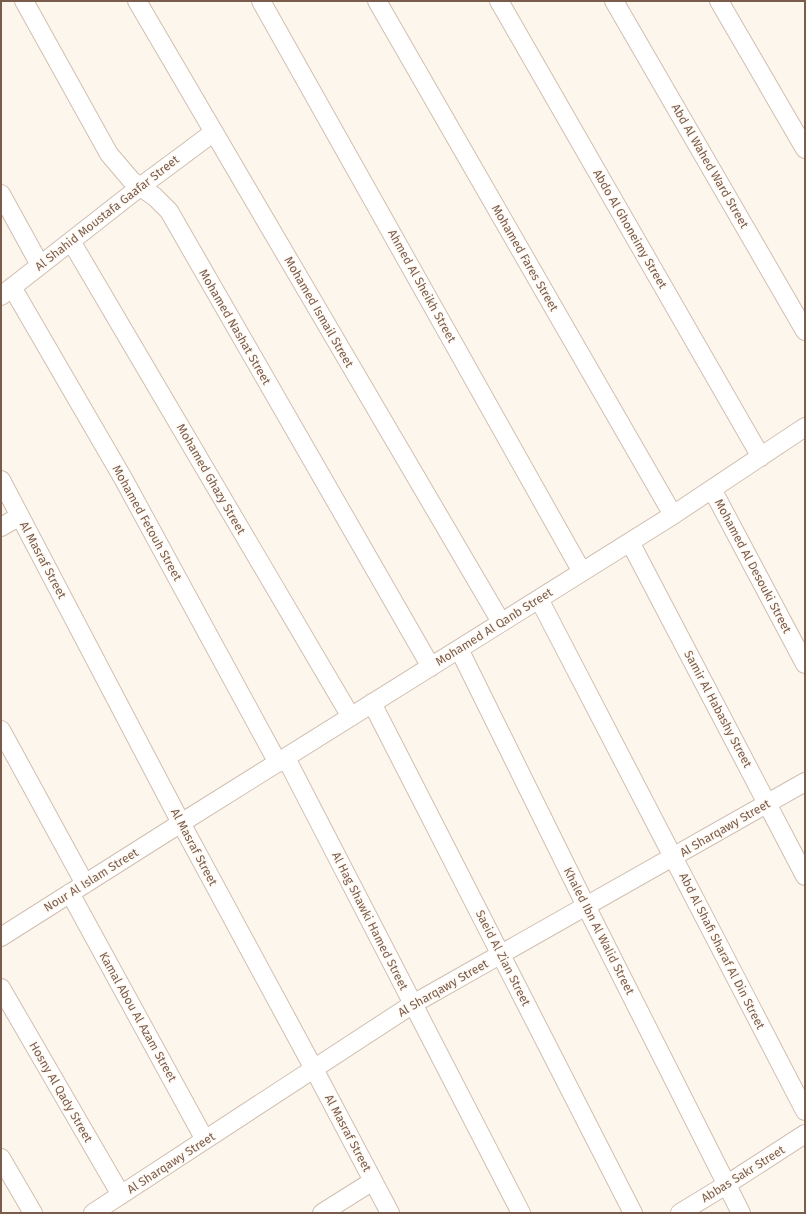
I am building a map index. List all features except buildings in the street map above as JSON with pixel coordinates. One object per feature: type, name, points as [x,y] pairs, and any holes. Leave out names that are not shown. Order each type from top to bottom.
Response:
[{"type":"street","name":"Mohamed Nashat Street","points":[[24,1],[109,154],[124,173],[140,187],[155,197],[169,211],[431,667]]},
{"type":"street","name":"Mohamed Ismail Street","points":[[137,1],[502,622]]},
{"type":"street","name":"Ahmed Al Sheikh Street","points":[[261,1],[582,572]]},
{"type":"street","name":"Mohamed Fares Street","points":[[378,1],[672,515]]},
{"type":"street","name":"Abdo Al Ghoneimy Street","points":[[499,1],[760,457]]},
{"type":"street","name":"Abd Al Wahed Ward Street","points":[[614,1],[805,331]]},
{"type":"street","points":[[719,1],[805,149]]},
{"type":"street","name":"Al Shahid Moustafa Gaafar Street","points":[[6,291],[140,187],[214,132]]},
{"type":"street","points":[[1,194],[40,265]]},
{"type":"street","name":"Mohamed Ghazy Street","points":[[71,241],[351,717]]},
{"type":"street","name":"Mohamed Fetouh Street","points":[[6,291],[124,480],[282,760]]},
{"type":"street","name":"Mohamed Al Qanb Street","points":[[181,823],[630,542],[760,457],[804,432]]},
{"type":"street","name":"Al Masraf Street","points":[[1,480],[181,823],[390,1213]]},
{"type":"street","name":"Mohamed Al Desouki Street","points":[[712,489],[805,664]]},
{"type":"street","points":[[1,527],[20,516]]},
{"type":"street","name":"Samir Al Habashy Street","points":[[630,542],[805,876]]},
{"type":"street","name":"Abd Al Shafi Sharaf Al Din Street","points":[[539,599],[805,1111]]},
{"type":"street","name":"Khaled Ibn Al Walid Street","points":[[459,649],[586,906],[741,1213]]},
{"type":"street","name":"Saeid Al Zian Street","points":[[372,703],[633,1213]]},
{"type":"street","name":"Kamal Abou Al Azam Street","points":[[1,730],[77,889],[205,1140]]},
{"type":"street","name":"Al Hag Shawki Hamed Street","points":[[282,760],[413,1004],[521,1213]]},
{"type":"street","name":"Al Sharqawy Street","points":[[94,1213],[413,1004],[805,782]]},
{"type":"street","name":"Nour Al Islam Street","points":[[1,938],[181,823]]},
{"type":"street","name":"Hosny Al Qady Street","points":[[1,988],[121,1195]]},
{"type":"street","name":"Abbas Sakr Street","points":[[680,1213],[805,1134]]},
{"type":"street","points":[[1,1158],[33,1213]]},
{"type":"street","points":[[322,1213],[373,1181]]}]
